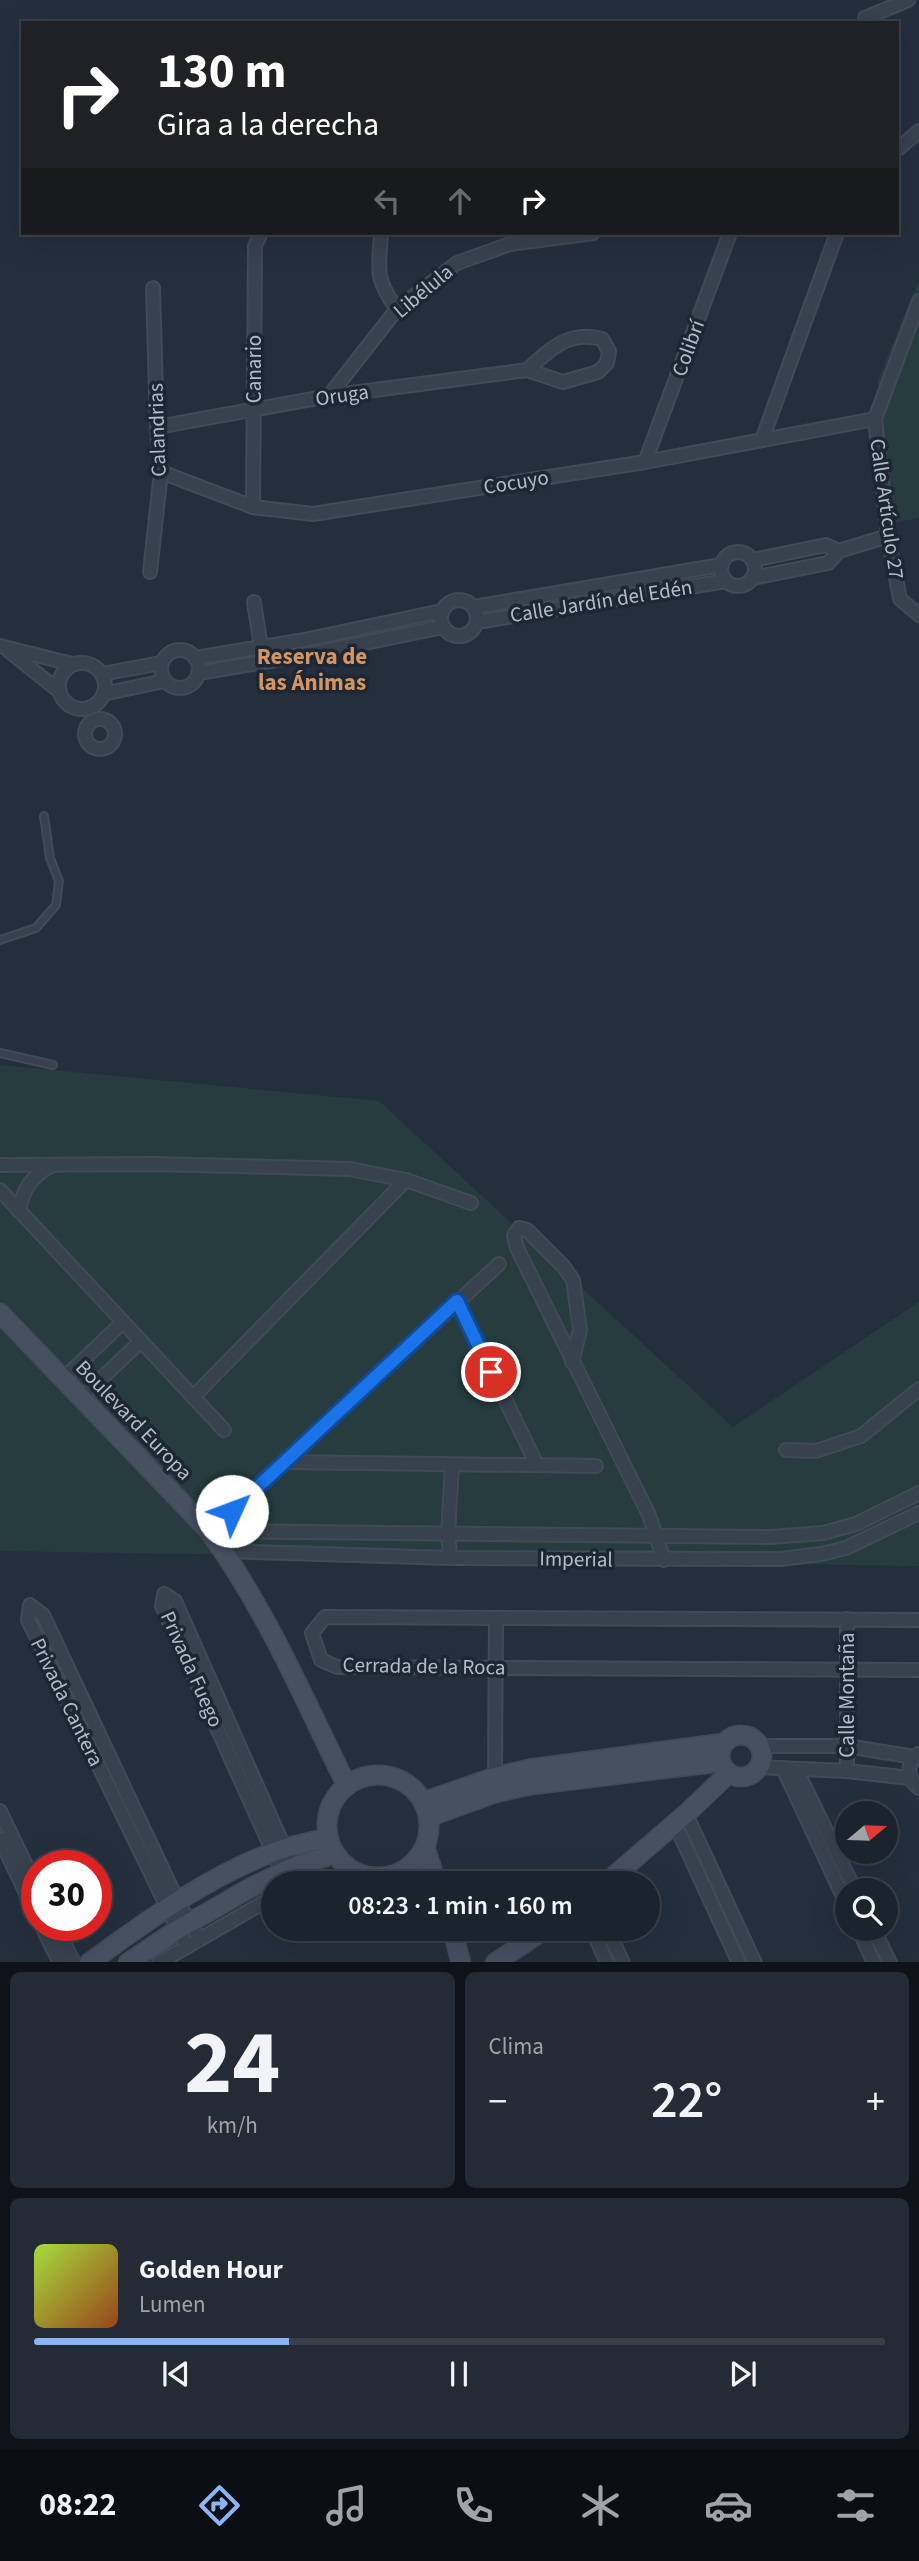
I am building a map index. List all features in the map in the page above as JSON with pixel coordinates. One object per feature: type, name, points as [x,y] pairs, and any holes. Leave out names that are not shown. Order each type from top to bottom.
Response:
[{"type":"street","points":[[865,18],[908,0]]},
{"type":"street","points":[[899,148],[919,131]]},
{"type":"street","name":"Canario","points":[[253,507],[255,246],[260,235]]},
{"type":"street","points":[[381,235],[378,276],[397,309]]},
{"type":"street","name":"Libélula","points":[[328,396],[397,309],[457,263],[510,239],[565,235]]},
{"type":"street","name":"Colibrí","points":[[645,462],[729,235]]},
{"type":"street","points":[[762,440],[836,235]]},
{"type":"street","name":"Calandrias","points":[[150,572],[161,472],[153,288]]},
{"type":"street","name":"Calle Artículo 27","points":[[919,301],[876,419],[888,536],[900,599],[919,614]]},
{"type":"street","points":[[587,335],[602,340],[609,351],[607,363],[598,372],[563,382],[527,370],[553,345],[587,335]]},
{"type":"street","name":"Oruga","points":[[157,427],[328,396],[527,370]]},
{"type":"street","name":"Cocuyo","points":[[161,472],[253,507],[313,514],[645,462],[876,419]]},
{"type":"street","points":[[753,578],[756,568],[753,560],[744,552],[727,555],[721,565],[721,571],[726,581],[740,586],[753,578],[828,563],[839,551],[888,536]]},
{"type":"street","points":[[753,560],[826,545],[839,551]]},
{"type":"street","name":"Calle Jardín del Edén","points":[[474,607],[721,565]]},
{"type":"street","name":"Calle Jardín del Edén","points":[[477,622],[726,581]]},
{"type":"street","points":[[614,583],[615,598]]},
{"type":"street","points":[[195,658],[198,673],[192,684],[174,688],[164,681],[160,669],[162,663],[168,654],[180,650],[195,658],[304,640],[442,611],[449,602],[460,599],[474,607],[477,622],[475,628],[464,636],[452,635],[443,627],[442,611]]},
{"type":"street","points":[[254,602],[261,647]]},
{"type":"street","points":[[198,673],[306,656],[443,627]]},
{"type":"street","points":[[304,640],[306,656]]},
{"type":"street","points":[[3,647],[72,664],[88,663],[102,674],[105,687],[103,695],[93,706],[79,709],[72,707],[66,704],[59,691],[62,673],[72,664]]},
{"type":"street","points":[[3,647],[59,691]]},
{"type":"street","points":[[102,674],[162,663]]},
{"type":"street","points":[[103,695],[164,681]]},
{"type":"street","points":[[93,706],[99,719]]},
{"type":"street","points":[[0,1165],[154,1164],[350,1169],[406,1180],[471,1203]]},
{"type":"street","points":[[19,1210],[22,1195],[29,1182],[41,1171],[54,1165]]},
{"type":"street","points":[[193,1397],[406,1180]]},
{"type":"street","points":[[0,1190],[224,1430]]},
{"type":"street","points":[[572,1362],[580,1330],[573,1280],[527,1230],[519,1228],[514,1235],[517,1248],[572,1362],[649,1515],[664,1560]]},
{"type":"street","points":[[232,1511],[499,1264]]},
{"type":"street","points":[[457,1301],[537,1465]]},
{"type":"street","name":"Boulevard Europa","points":[[0,1313],[209,1531],[250,1593],[272,1633],[346,1786]]},
{"type":"street","points":[[63,1379],[123,1322]]},
{"type":"street","points":[[81,1398],[141,1341]]},
{"type":"street","points":[[786,1450],[816,1451],[861,1436],[919,1389]]},
{"type":"street","points":[[285,1462],[596,1466]]},
{"type":"street","points":[[450,1558],[448,1533],[452,1465]]},
{"type":"street","points":[[209,1531],[771,1537],[823,1533],[856,1524],[919,1493]]},
{"type":"street","name":"Imperial","points":[[223,1551],[450,1558],[780,1559],[846,1548],[919,1513]]},
{"type":"street","name":"Privada Fuego","points":[[238,1758],[175,1601],[164,1594],[162,1606],[238,1758],[290,1871]]},
{"type":"street","name":"Privada Cantera","points":[[172,1905],[130,1799],[85,1703],[43,1615],[30,1605],[27,1620],[117,1807],[183,1926],[186,1946]]},
{"type":"street","name":"Cerrada de la Roca","points":[[919,1620],[324,1617],[312,1633],[321,1660],[337,1667],[919,1670]]},
{"type":"street","points":[[495,1785],[496,1618]]},
{"type":"street","name":"Calle Montaña","points":[[847,1619],[847,1771]]},
{"type":"street","points":[[71,1711],[85,1703]]},
{"type":"street","points":[[742,1735],[755,1740],[759,1746],[762,1760],[749,1776],[735,1777],[724,1768],[719,1756],[729,1738],[742,1735]]},
{"type":"street","points":[[426,1809],[495,1785],[530,1777],[652,1761],[724,1743]]},
{"type":"street","points":[[759,1746],[847,1746],[916,1755],[908,1771],[914,1783]]},
{"type":"street","points":[[652,1761],[724,1768]]},
{"type":"street","points":[[759,1767],[847,1771],[914,1783]]},
{"type":"street","points":[[620,1871],[680,1819],[724,1768]]},
{"type":"street","points":[[783,1768],[835,1864],[846,1878]]},
{"type":"street","points":[[796,1769],[839,1878]]},
{"type":"street","points":[[354,1871],[345,1866],[331,1846],[327,1823],[330,1809],[346,1786],[362,1777],[380,1775],[397,1779],[412,1788],[426,1809],[429,1833],[425,1848],[416,1861],[404,1871]]},
{"type":"street","points":[[117,1807],[130,1799]]},
{"type":"street","points":[[0,1811],[21,1861]]},
{"type":"street","points":[[680,1819],[755,1962]]},
{"type":"street","points":[[680,1819],[739,1962]]},
{"type":"street","points":[[0,1839],[21,1871]]},
{"type":"street","points":[[89,1962],[172,1905],[241,1867],[280,1850],[331,1846]]},
{"type":"street","points":[[300,1871],[331,1846]]},
{"type":"street","points":[[425,1848],[433,1871]]},
{"type":"street","points":[[128,1962],[183,1926],[261,1891]]},
{"type":"street","points":[[159,1962],[261,1904]]},
{"type":"street","name":"Privada Cantera","points":[[183,1926],[199,1938]]},
{"type":"street","points":[[726,1934],[739,1928]]},
{"type":"street","points":[[49,1941],[60,1962]]},
{"type":"street","points":[[63,1941],[74,1962]]},
{"type":"street","points":[[455,1941],[461,1962]]},
{"type":"street","points":[[495,1962],[527,1941]]},
{"type":"street","points":[[597,1941],[607,1962]]},
{"type":"street","points":[[613,1941],[623,1962]]},
{"type":"street","points":[[864,1941],[872,1958],[882,1947]]},
{"type":"street","points":[[879,1941],[890,1962]]},
{"type":"lane","points":[[0,940],[36,928],[56,905],[59,880],[50,858],[44,816]]},
{"type":"lane","points":[[0,1053],[53,1065]]},
{"type":"green space","points":[[919,280],[919,518],[893,523],[878,380]]},
{"type":"green space","points":[[0,1065],[379,1101],[733,1427],[919,1302],[919,1566],[0,1551]]},
{"type":"district","name":"Reserva de las Ánimas","points":[[312,669]]},
{"type":"route","points":[[232,1511],[457,1301],[491,1372]]}]
